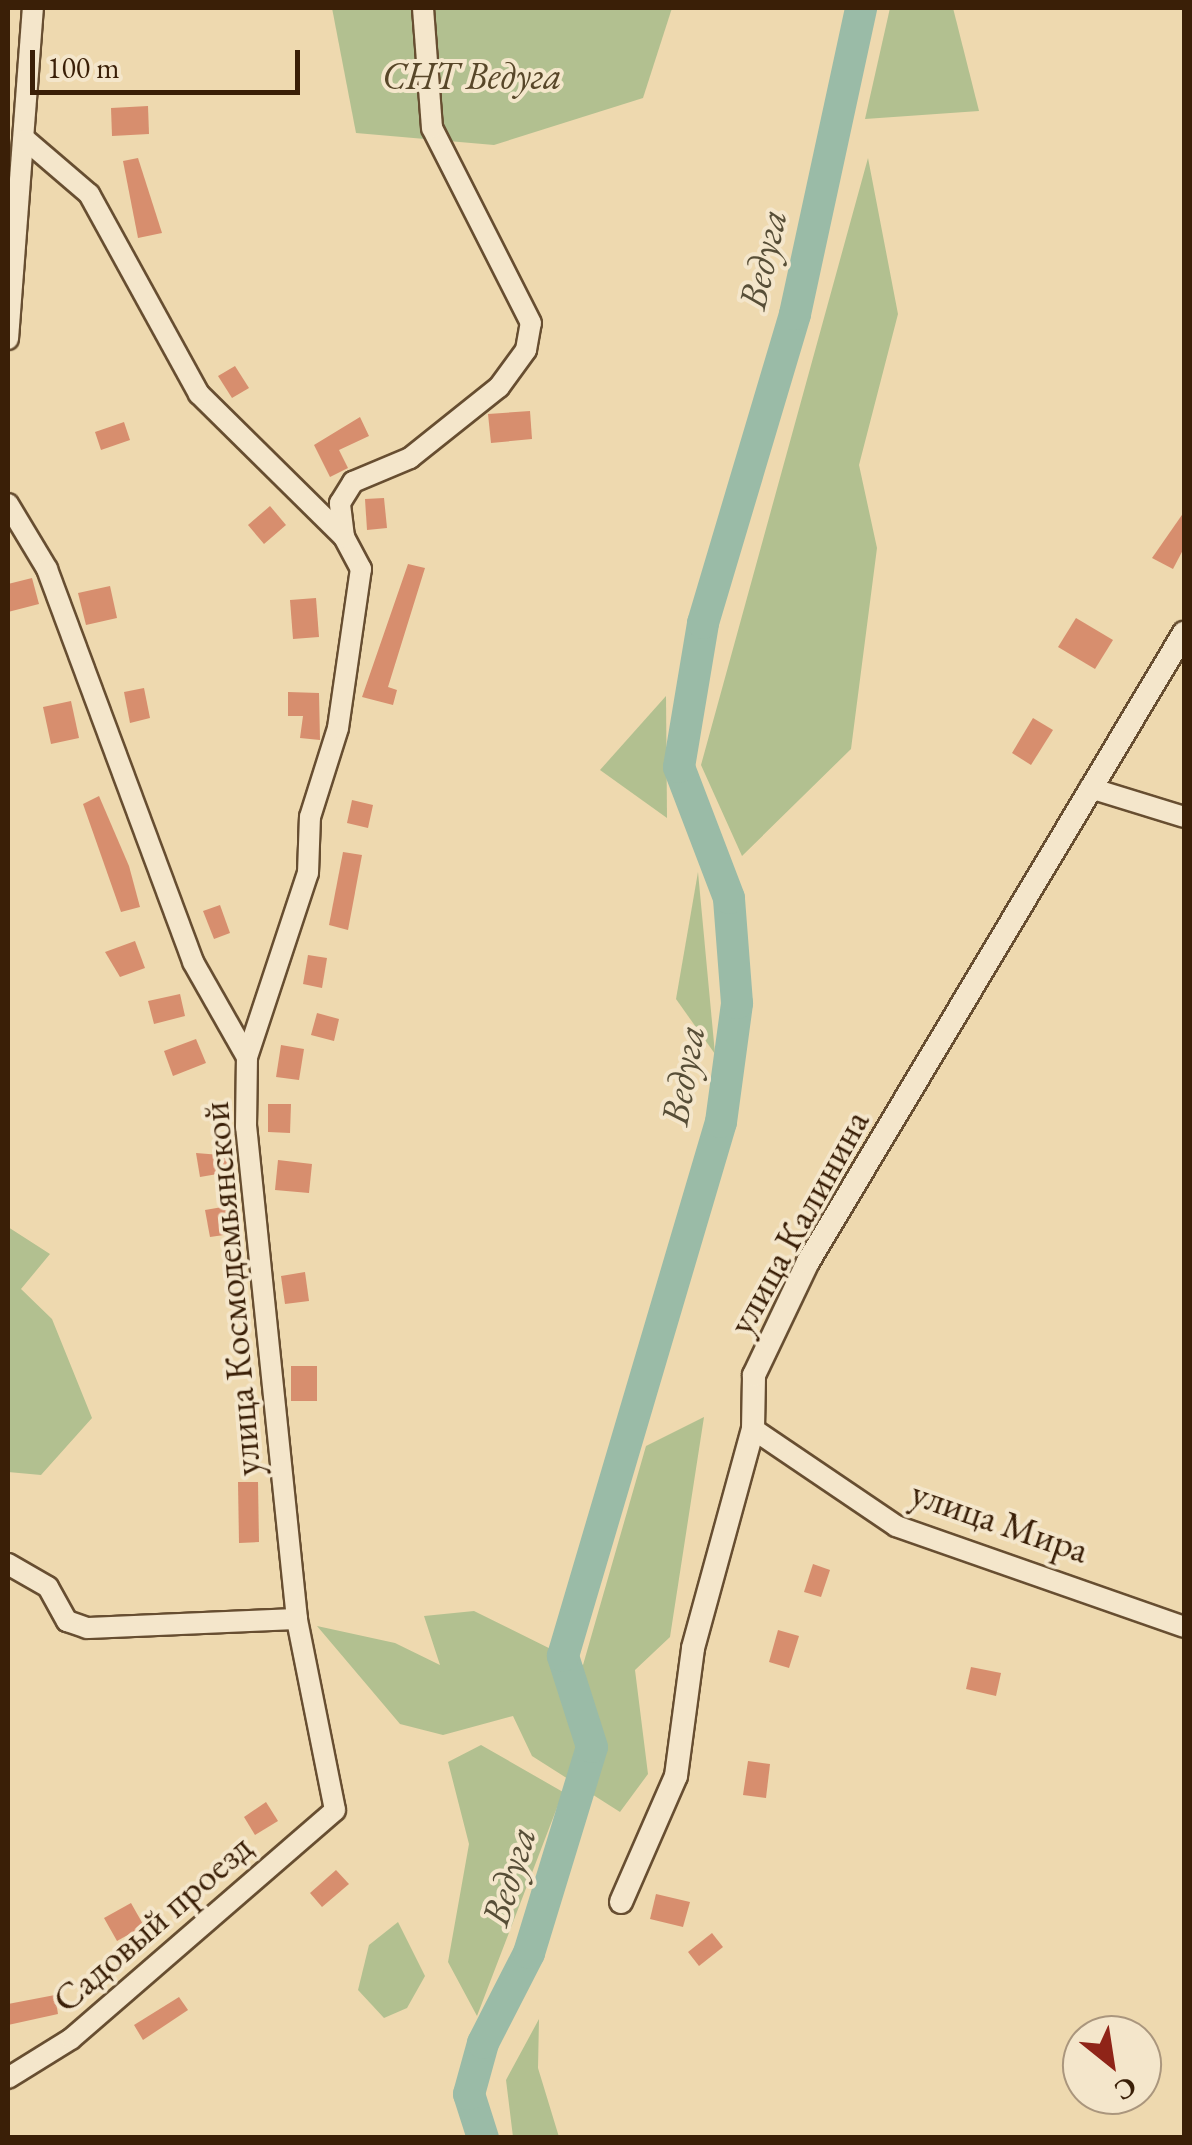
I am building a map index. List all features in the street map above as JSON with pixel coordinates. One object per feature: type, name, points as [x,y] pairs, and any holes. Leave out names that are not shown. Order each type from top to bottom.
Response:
[{"type":"street","points":[[8,339],[26,140],[32,8]]},
{"type":"street","points":[[344,537],[340,503],[353,482],[410,458],[499,387],[526,350],[531,323],[432,128],[424,8]]},
{"type":"street","points":[[26,140],[89,194],[199,394],[344,537]]},
{"type":"street","points":[[8,504],[47,569],[193,962],[248,1057]]},
{"type":"street","name":"улица Космодемьянской","points":[[335,1810],[297,1618],[246,1127],[248,1057],[294,932],[310,817],[338,728],[360,603],[361,570],[344,537]]},
{"type":"street","name":"улица Калинина","points":[[620,1902],[676,1776],[693,1648],[753,1428],[754,1375],[808,1262],[1184,633]]},
{"type":"street","points":[[1090,788],[1184,817]]},
{"type":"street","name":"улица Мира","points":[[753,1428],[896,1526],[1184,1627]]},
{"type":"street","points":[[8,1564],[48,1587],[68,1621],[86,1628],[297,1618]]},
{"type":"street","name":"Садовый проезд","points":[[8,2078],[71,2039],[335,1810]]},
{"type":"green space","name":"СНТ Ведуга","points":[[332,8],[672,8],[643,98],[494,145],[356,133]]},
{"type":"green space","points":[[890,8],[953,8],[979,111],[865,119]]},
{"type":"green space","points":[[868,158],[898,314],[859,465],[877,548],[851,749],[742,856],[701,765]]},
{"type":"green space","points":[[666,696],[667,818],[600,770]]},
{"type":"green space","points":[[698,872],[715,1054],[676,999]]},
{"type":"green space","points":[[8,1227],[50,1254],[21,1289],[52,1319],[92,1418],[41,1475],[8,1472]]},
{"type":"green space","points":[[704,1417],[670,1637],[635,1670],[648,1774],[620,1812],[532,1756],[513,1716],[443,1735],[400,1724],[317,1626],[395,1643],[440,1665],[424,1616],[474,1611],[583,1665],[646,1446]]},
{"type":"green space","points":[[481,1745],[563,1792],[477,2016],[448,1962],[469,1844],[448,1762]]},
{"type":"green space","points":[[398,1922],[425,1976],[407,2008],[384,2018],[358,1990],[369,1945]]},
{"type":"green space","points":[[539,2019],[538,2068],[559,2137],[513,2137],[506,2080]]},
{"type":"building","points":[[148,106],[149,134],[112,136],[111,108]]},
{"type":"building","points":[[138,158],[162,233],[138,238],[123,161]]},
{"type":"building","points":[[235,366],[249,388],[232,398],[218,376]]},
{"type":"building","points":[[530,411],[532,439],[491,443],[488,414]]},
{"type":"building","points":[[360,417],[369,436],[339,450],[348,468],[330,477],[314,445]]},
{"type":"building","points":[[124,422],[130,440],[101,450],[95,432]]},
{"type":"building","points":[[384,498],[387,528],[367,530],[365,499]]},
{"type":"building","points":[[270,506],[286,525],[264,544],[248,525]]},
{"type":"building","points":[[1184,512],[1184,548],[1173,569],[1152,558]]},
{"type":"building","points":[[408,564],[425,568],[388,687],[397,690],[393,705],[362,697]]},
{"type":"building","points":[[32,578],[39,604],[8,612],[8,584]]},
{"type":"building","points":[[110,586],[117,618],[86,625],[78,593]]},
{"type":"building","points":[[316,598],[319,637],[293,639],[290,600]]},
{"type":"building","points":[[1076,618],[1113,640],[1095,669],[1058,647]]},
{"type":"building","points":[[144,688],[150,718],[130,723],[124,692]]},
{"type":"building","points":[[288,692],[319,693],[320,740],[300,738],[303,716],[288,716]]},
{"type":"building","points":[[71,701],[79,738],[51,744],[43,707]]},
{"type":"building","points":[[1033,718],[1053,730],[1031,765],[1012,753]]},
{"type":"building","points":[[99,796],[129,866],[140,907],[121,912],[83,804]]},
{"type":"building","points":[[352,800],[373,805],[368,828],[347,823]]},
{"type":"building","points":[[343,852],[362,855],[348,930],[329,925]]},
{"type":"building","points":[[220,905],[230,933],[214,939],[203,911]]},
{"type":"building","points":[[135,941],[145,968],[120,977],[105,952]]},
{"type":"building","points":[[308,955],[327,958],[322,988],[303,984]]},
{"type":"building","points":[[180,994],[185,1016],[154,1024],[148,1001]]},
{"type":"building","points":[[317,1013],[339,1019],[334,1041],[311,1035]]},
{"type":"building","points":[[196,1039],[206,1063],[173,1076],[164,1051]]},
{"type":"building","points":[[281,1045],[304,1049],[299,1080],[276,1077]]},
{"type":"building","points":[[268,1104],[291,1104],[290,1133],[268,1132]]},
{"type":"building","points":[[196,1153],[233,1156],[235,1171],[200,1177]]},
{"type":"building","points":[[278,1160],[312,1164],[309,1193],[275,1190]]},
{"type":"building","points":[[234,1205],[238,1233],[210,1237],[205,1210]]},
{"type":"building","points":[[305,1272],[309,1301],[285,1304],[281,1276]]},
{"type":"building","points":[[291,1366],[317,1366],[317,1401],[291,1401]]},
{"type":"building","points":[[238,1482],[258,1482],[259,1542],[239,1543]]},
{"type":"building","points":[[813,1564],[830,1570],[821,1597],[804,1592]]},
{"type":"building","points":[[778,1630],[799,1636],[789,1668],[769,1662]]},
{"type":"building","points":[[971,1667],[1001,1673],[996,1696],[966,1689]]},
{"type":"building","points":[[748,1761],[770,1764],[766,1798],[743,1795]]},
{"type":"building","points":[[266,1802],[278,1821],[255,1835],[244,1817]]},
{"type":"building","points":[[336,1870],[349,1884],[322,1907],[310,1893]]},
{"type":"building","points":[[656,1894],[690,1902],[683,1927],[650,1919]]},
{"type":"building","points":[[131,1903],[144,1926],[117,1941],[104,1918]]},
{"type":"building","points":[[712,1933],[723,1947],[699,1966],[688,1952]]},
{"type":"building","points":[[55,1995],[58,2014],[8,2025],[8,2004]]},
{"type":"building","points":[[179,1997],[188,2010],[143,2040],[134,2025]]},
{"type":"waterway","name":"Ведуга","points":[[483,2138],[469,2094],[483,2043],[529,1953],[592,1747],[563,1656],[721,1122],[737,1003],[729,898],[679,767],[703,623],[795,314],[861,8]]}]
